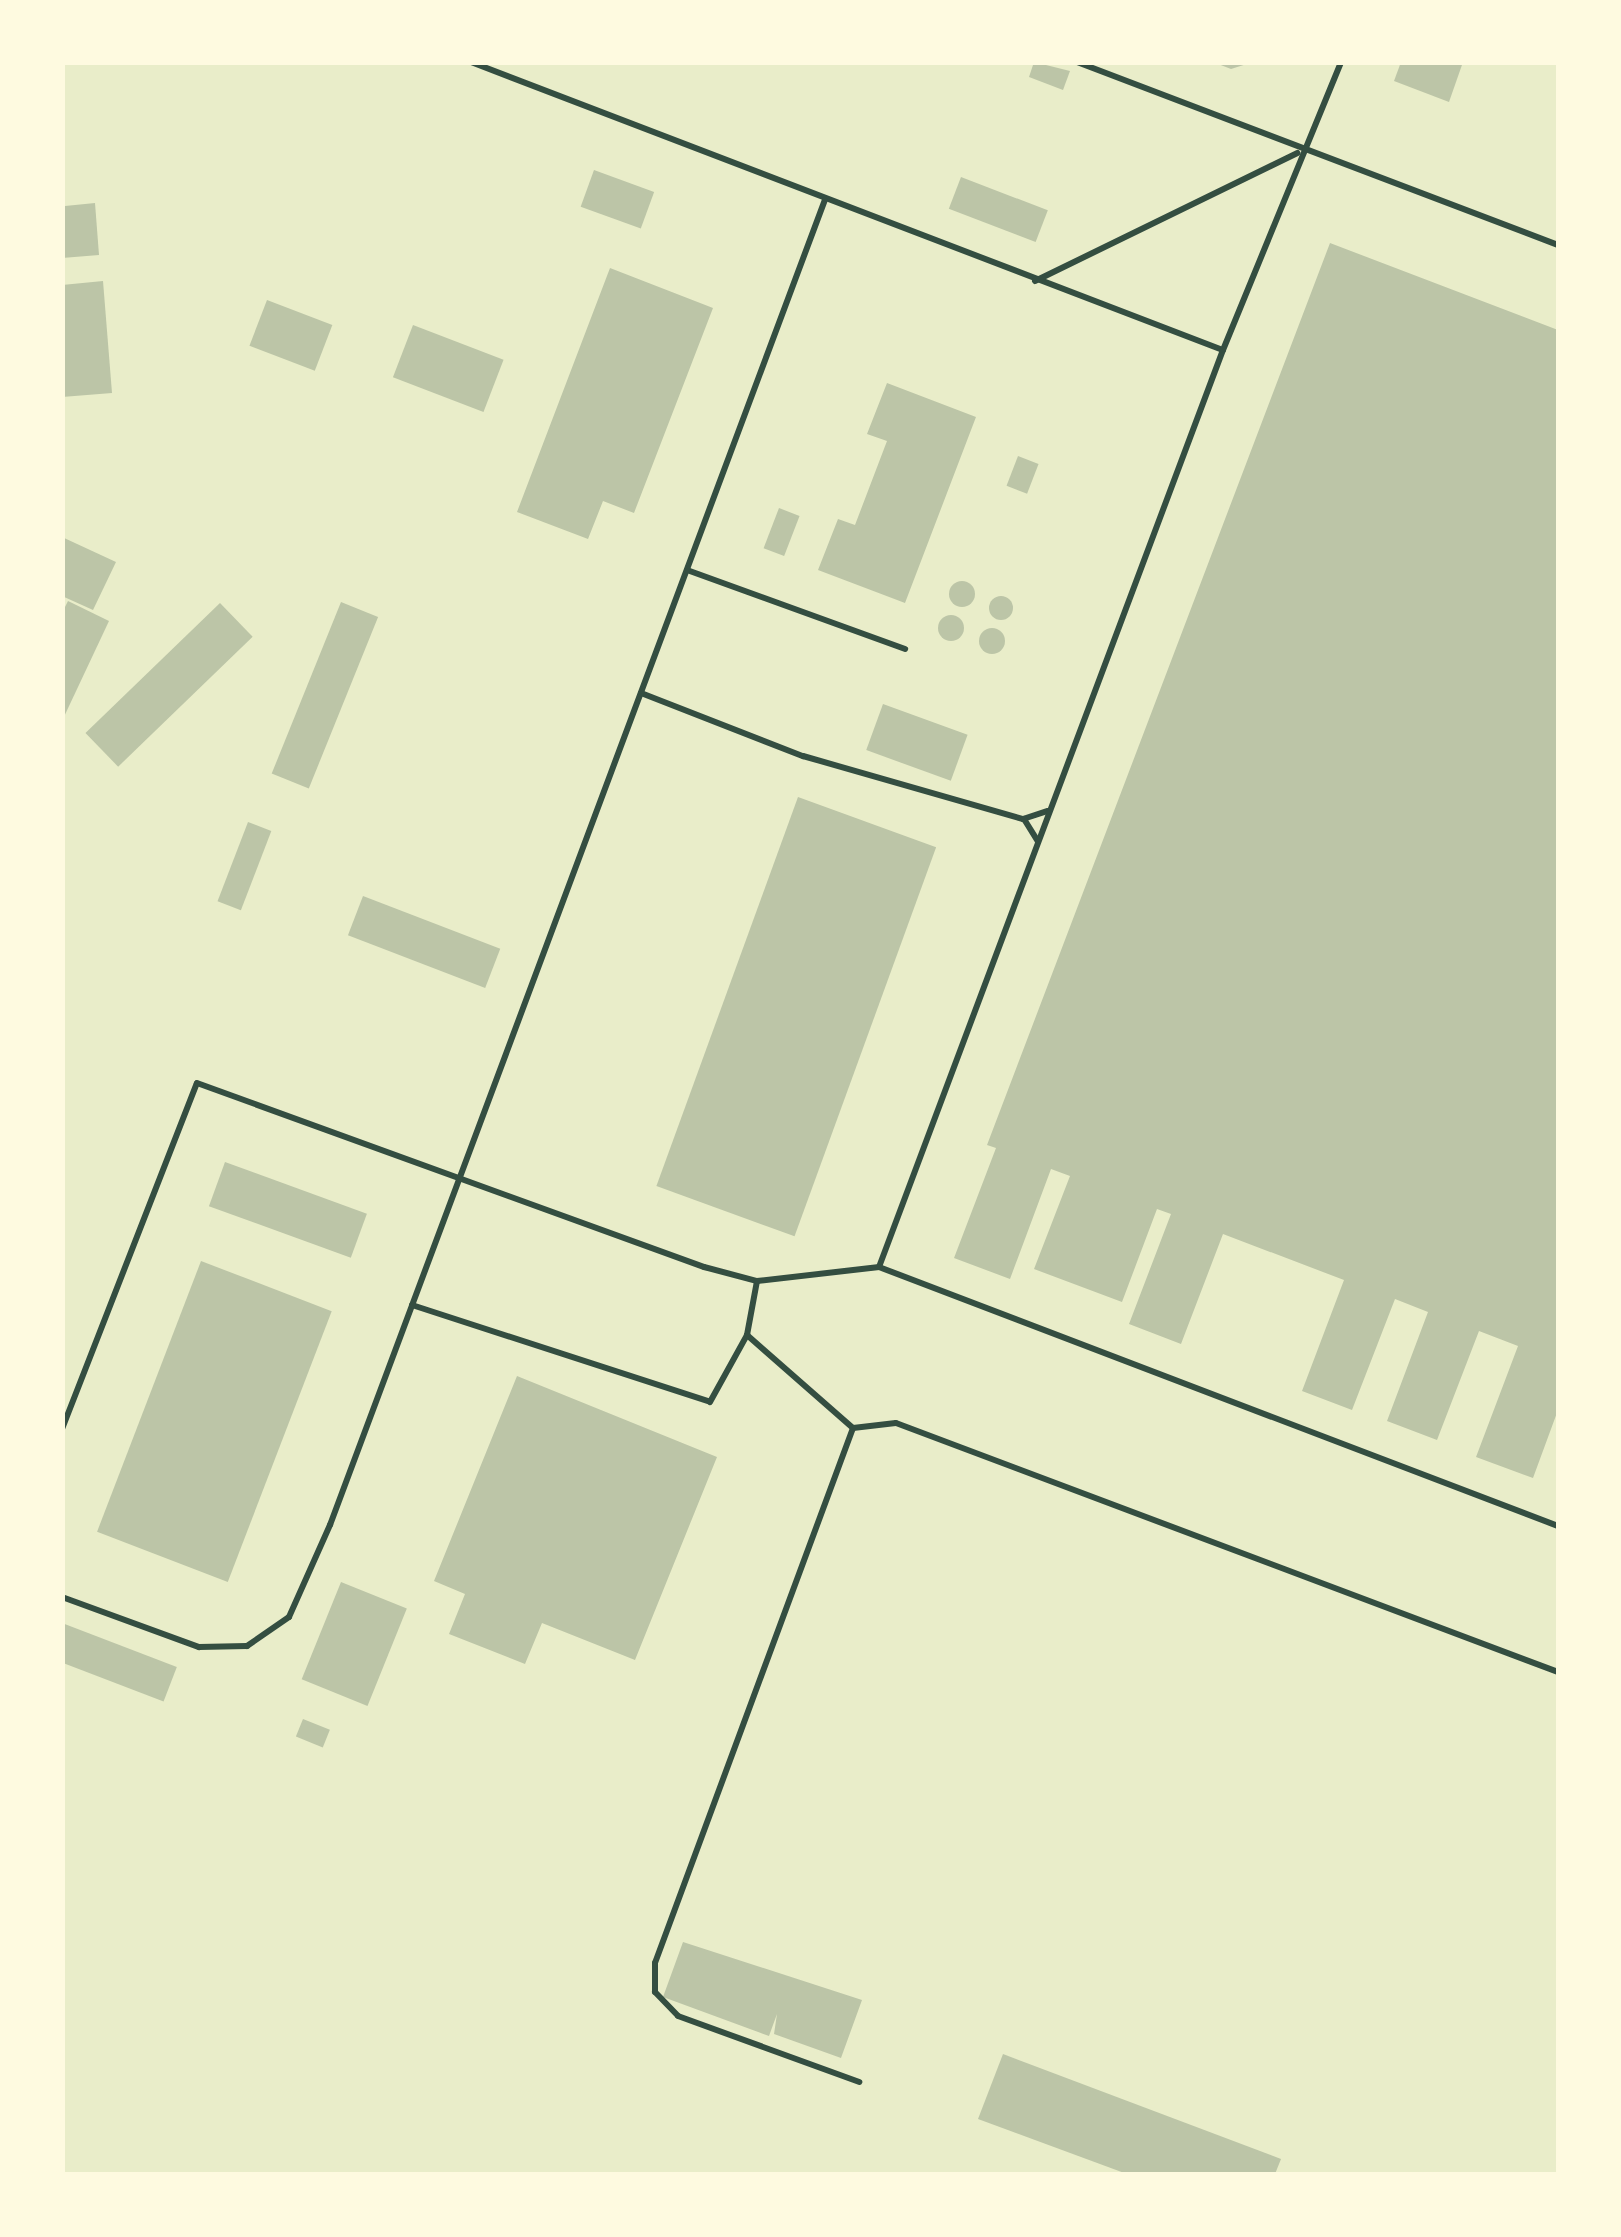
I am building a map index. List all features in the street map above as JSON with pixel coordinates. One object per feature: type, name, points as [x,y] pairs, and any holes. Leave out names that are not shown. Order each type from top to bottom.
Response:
[{"type":"lane","points":[[471,62],[1034,282],[1223,350]]},
{"type":"lane","points":[[1077,62],[1300,152],[1558,245]]},
{"type":"lane","points":[[879,1267],[1223,350],[1300,152],[1341,62]]},
{"type":"lane","points":[[1034,282],[1300,152]]},
{"type":"lane","points":[[62,1597],[198,1647],[247,1646],[289,1617],[412,1306],[825,200]]},
{"type":"lane","points":[[687,570],[905,649]]},
{"type":"lane","points":[[641,694],[803,756],[1023,818],[1049,811]]},
{"type":"lane","points":[[1023,818],[1038,841]]},
{"type":"lane","points":[[62,1429],[197,1083],[757,1281],[879,1267],[1558,1526]]},
{"type":"lane","points":[[412,1306],[710,1402],[748,1335],[757,1281]]},
{"type":"lane","points":[[748,1335],[853,1428],[896,1423],[1558,1672]]},
{"type":"lane","points":[[853,1428],[655,1978],[656,1992],[678,2016],[858,2082]]},
{"type":"building","points":[[1034,62],[1070,71],[1063,90],[1029,77]]},
{"type":"building","points":[[1213,62],[1253,62],[1231,69]]},
{"type":"building","points":[[1401,62],[1463,62],[1449,102],[1394,81]]},
{"type":"building","points":[[594,170],[654,192],[641,229],[581,207]]},
{"type":"building","points":[[961,177],[1048,210],[1036,242],[949,209]]},
{"type":"building","points":[[95,203],[99,255],[62,258],[65,206]]},
{"type":"building","points":[[1330,243],[1558,330],[1558,1410],[1533,1478],[1476,1457],[1518,1346],[1479,1331],[1437,1440],[1387,1421],[1428,1312],[1395,1299],[1352,1410],[1302,1391],[1344,1280],[1223,1234],[1181,1344],[1129,1324],[1171,1214],[1157,1209],[1122,1302],[1034,1269],[1070,1176],[1051,1169],[1010,1279],[954,1258],[996,1148],[987,1145]]},
{"type":"building","points":[[610,268],[713,308],[634,513],[603,501],[588,539],[517,512]]},
{"type":"building","points":[[103,281],[112,393],[62,397],[62,285]]},
{"type":"building","points":[[267,300],[332,325],[315,371],[249,346]]},
{"type":"building","points":[[413,325],[504,360],[483,412],[393,377]]},
{"type":"building","points":[[887,383],[976,417],[905,603],[818,570],[838,519],[855,525],[887,441],[867,434]]},
{"type":"building","points":[[1018,456],[1039,464],[1027,494],[1007,486]]},
{"type":"building","points":[[779,508],[800,516],[784,556],[764,548]]},
{"type":"building","points":[[62,537],[116,562],[93,610],[62,596]]},
{"type":"building","points":[[962,581],[971,585],[975,594],[971,603],[962,607],[953,603],[949,594],[953,585]]},
{"type":"building","points":[[996,596],[1006,596],[1013,608],[1006,620],[996,620],[989,613],[989,603]]},
{"type":"building","points":[[68,601],[109,621],[62,721],[62,613]]},
{"type":"building","points":[[341,602],[378,617],[309,789],[272,774]]},
{"type":"building","points":[[220,603],[253,637],[118,767],[85,733]]},
{"type":"building","points":[[951,615],[960,619],[964,628],[960,637],[951,641],[942,637],[938,628],[942,619]]},
{"type":"building","points":[[992,628],[1001,632],[1005,641],[1001,650],[992,654],[983,650],[979,641],[983,632]]},
{"type":"building","points":[[883,704],[968,735],[951,781],[866,750]]},
{"type":"building","points":[[798,797],[936,847],[795,1236],[656,1186]]},
{"type":"building","points":[[248,822],[271,831],[241,910],[218,901]]},
{"type":"building","points":[[363,896],[500,949],[485,988],[348,935]]},
{"type":"building","points":[[225,1162],[367,1214],[351,1258],[209,1206]]},
{"type":"building","points":[[201,1261],[332,1311],[228,1582],[97,1532]]},
{"type":"building","points":[[517,1376],[717,1457],[635,1660],[542,1623],[525,1664],[449,1634],[465,1594],[434,1581]]},
{"type":"building","points":[[341,1582],[407,1609],[367,1706],[302,1679]]},
{"type":"building","points":[[62,1623],[177,1667],[164,1702],[62,1663]]},
{"type":"building","points":[[303,1719],[330,1730],[323,1747],[296,1737]]},
{"type":"building","points":[[683,1942],[862,2000],[841,2058],[774,2034],[777,2014],[769,2036],[663,1997]]},
{"type":"building","points":[[1003,2054],[1281,2159],[1275,2174],[1127,2174],[978,2119]]}]
